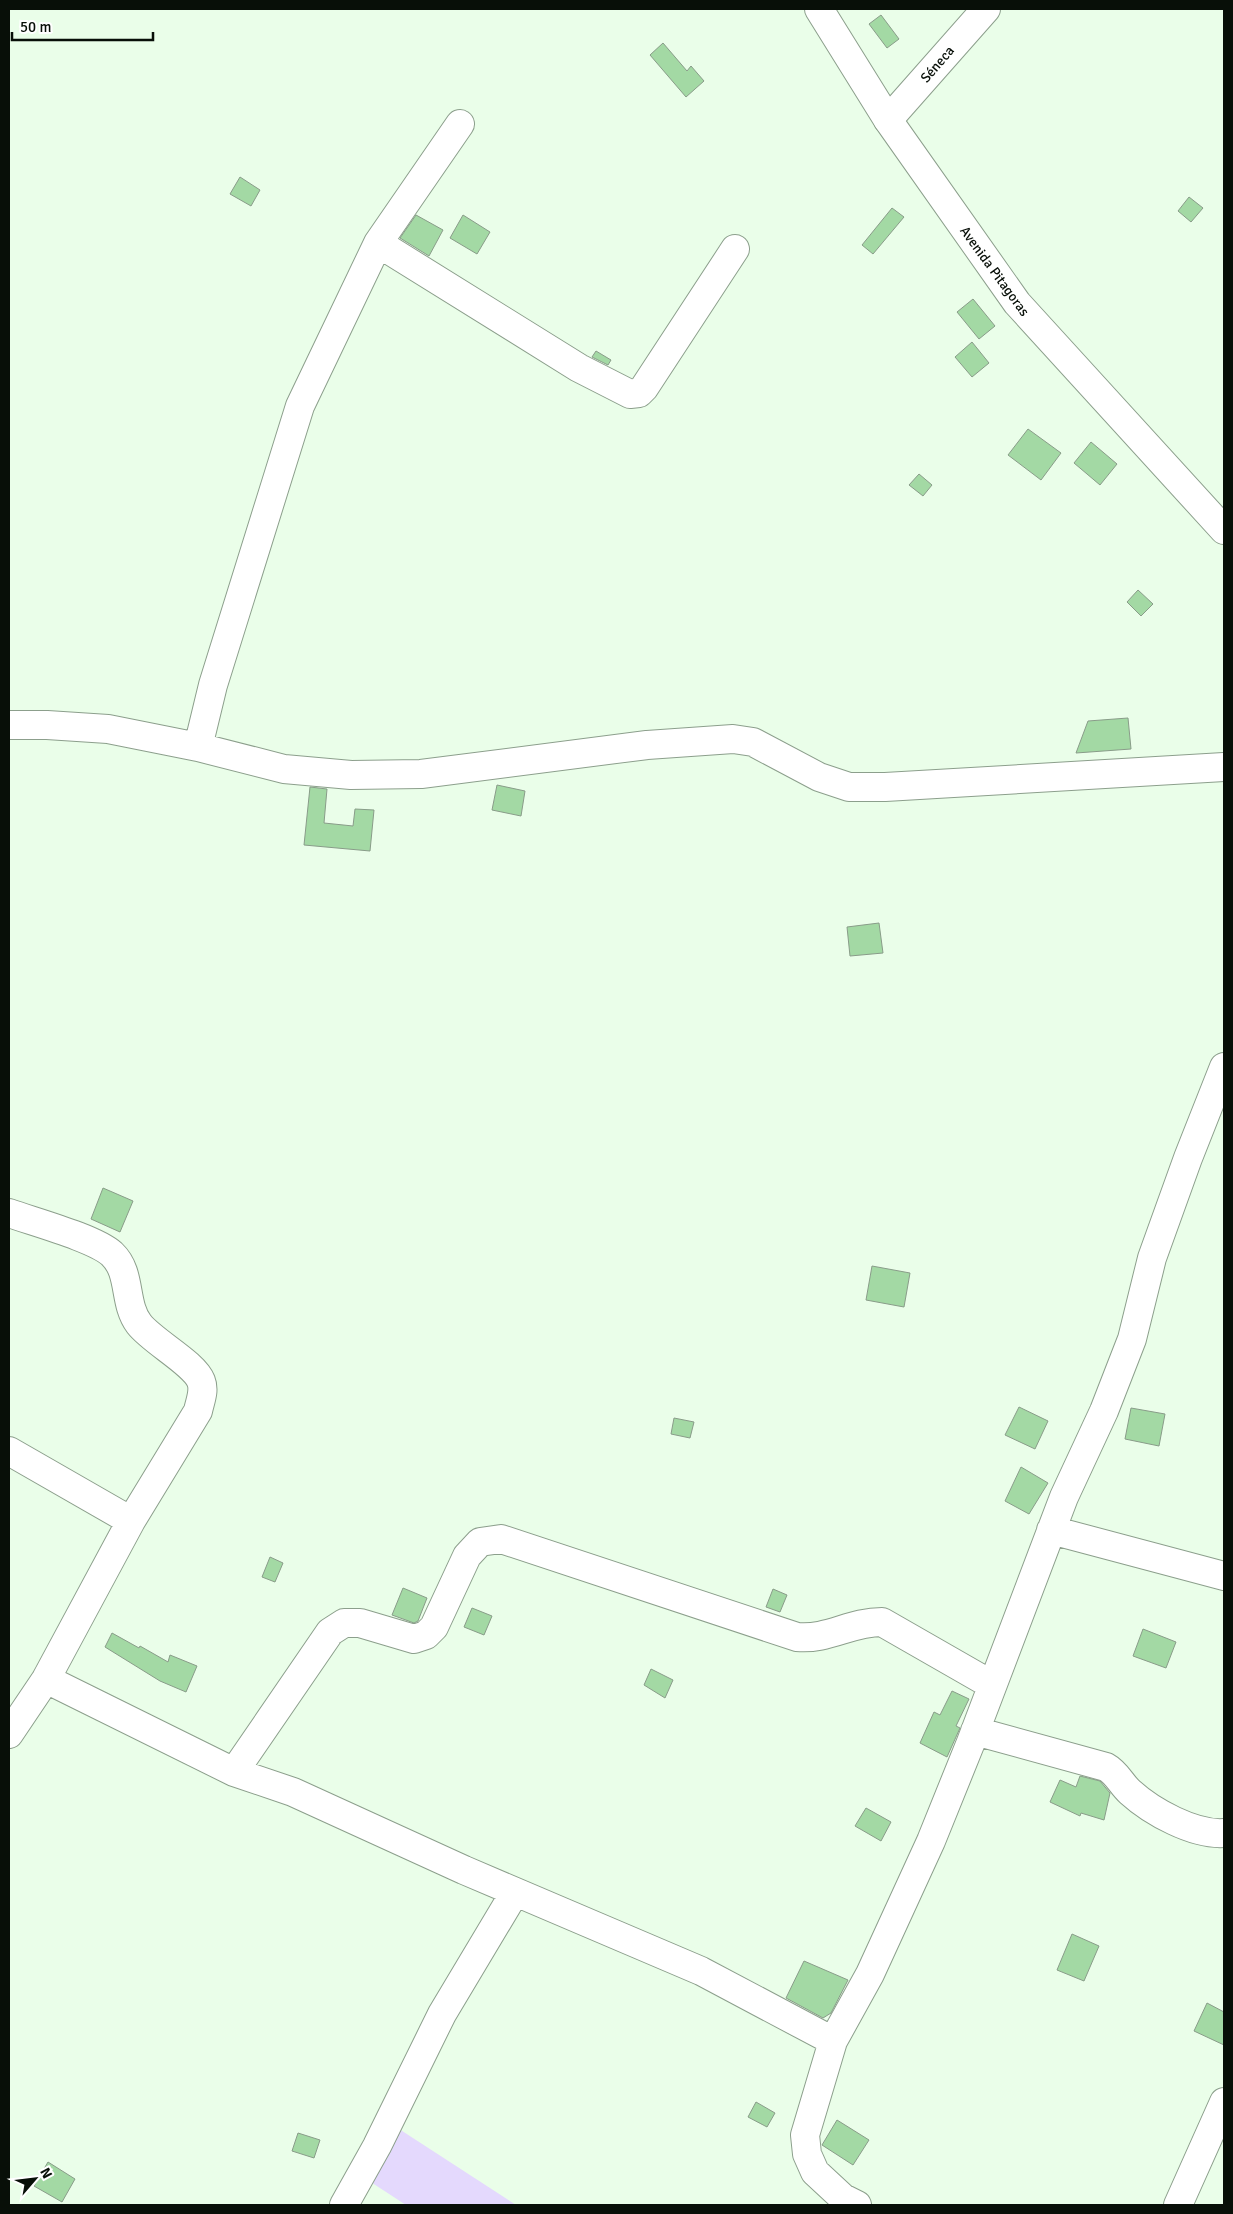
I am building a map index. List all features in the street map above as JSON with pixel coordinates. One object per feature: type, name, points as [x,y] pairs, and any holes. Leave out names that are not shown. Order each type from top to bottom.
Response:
[{"type":"street","name":"Avenida Pitagoras","points":[[819,9],[888,120],[1016,304],[1224,530]]},
{"type":"street","name":"Séneca","points":[[888,120],[986,9]]},
{"type":"street","points":[[198,747],[213,685],[300,406],[378,243],[460,124]]},
{"type":"street","points":[[378,243],[579,368],[630,394],[638,393],[644,388],[735,249]]},
{"type":"street","points":[[9,725],[46,724],[108,729],[198,747],[284,769],[351,775],[421,774],[647,745],[733,739],[752,742],[819,777],[849,787],[885,787],[1224,767]]},
{"type":"street","points":[[846,2203],[815,2172],[807,2154],[805,2135],[833,2041],[870,1974],[927,1850],[975,1731],[1064,1497],[1104,1411],[1132,1339],[1152,1258],[1188,1158],[1224,1067]]},
{"type":"street","points":[[9,1213],[96,1244],[112,1254],[126,1277],[137,1322],[146,1333],[193,1370],[201,1381],[202,1394],[198,1411],[131,1521],[46,1679],[9,1734]]},
{"type":"street","points":[[9,1452],[131,1521]]},
{"type":"street","points":[[1051,1530],[1224,1576]]},
{"type":"street","points":[[234,1772],[330,1632],[344,1623],[360,1623],[414,1638],[426,1635],[434,1627],[467,1556],[480,1542],[501,1539],[797,1637],[810,1638],[865,1622],[882,1622],[992,1685]]},
{"type":"street","points":[[46,1679],[234,1772],[293,1792],[515,1892],[701,1971],[833,2041]]},
{"type":"street","points":[[975,1731],[1106,1767],[1113,1771],[1128,1791],[1152,1811],[1181,1823],[1224,1833]]},
{"type":"street","points":[[344,2205],[377,2146],[442,2014],[515,1892]]},
{"type":"street","points":[[1178,2205],[1224,2102]]},
{"type":"shaded area","points":[[396,2127],[516,2205],[406,2205],[363,2177]]},
{"type":"building","points":[[881,15],[899,39],[887,48],[869,24]]},
{"type":"building","points":[[663,43],[687,71],[691,66],[704,81],[686,97],[650,55]]},
{"type":"building","points":[[240,177],[260,190],[251,206],[230,194]]},
{"type":"building","points":[[1189,197],[1203,208],[1191,222],[1178,211]]},
{"type":"building","points":[[892,208],[904,217],[873,254],[862,245]]},
{"type":"building","points":[[416,215],[443,230],[429,256],[400,238]]},
{"type":"building","points":[[463,215],[490,232],[477,254],[450,238]]},
{"type":"building","points":[[973,299],[995,326],[979,339],[957,312]]},
{"type":"building","points":[[972,342],[989,363],[972,377],[955,357]]},
{"type":"building","points":[[596,351],[611,360],[608,365],[592,357]]},
{"type":"building","points":[[1028,429],[1061,453],[1041,480],[1008,455]]},
{"type":"building","points":[[1091,442],[1117,464],[1100,485],[1074,463]]},
{"type":"building","points":[[919,474],[932,485],[923,496],[909,485]]},
{"type":"building","points":[[1138,590],[1153,604],[1141,616],[1127,602]]},
{"type":"building","points":[[1128,718],[1131,749],[1076,753],[1088,721]]},
{"type":"building","points":[[497,785],[525,791],[521,816],[492,810]]},
{"type":"building","points":[[310,787],[327,789],[324,823],[353,826],[355,809],[374,810],[370,851],[304,845]]},
{"type":"building","points":[[879,923],[883,953],[850,956],[847,927]]},
{"type":"building","points":[[103,1188],[133,1201],[120,1232],[91,1219]]},
{"type":"building","points":[[872,1266],[910,1273],[904,1307],[866,1300]]},
{"type":"building","points":[[1019,1407],[1048,1421],[1035,1449],[1005,1435]]},
{"type":"building","points":[[1131,1408],[1165,1414],[1159,1446],[1125,1439]]},
{"type":"building","points":[[674,1418],[694,1422],[690,1438],[671,1434]]},
{"type":"building","points":[[1021,1467],[1048,1483],[1029,1514],[1005,1501]]},
{"type":"building","points":[[270,1557],[283,1563],[275,1582],[262,1577]]},
{"type":"building","points":[[403,1588],[427,1598],[418,1621],[414,1623],[392,1615]]},
{"type":"building","points":[[773,1589],[787,1595],[780,1612],[766,1607]]},
{"type":"building","points":[[472,1608],[492,1616],[484,1635],[464,1627]]},
{"type":"building","points":[[1143,1629],[1176,1642],[1166,1668],[1133,1656]]},
{"type":"building","points":[[112,1633],[168,1662],[170,1655],[197,1666],[186,1692],[160,1681],[105,1647]]},
{"type":"building","points":[[651,1669],[673,1680],[665,1698],[644,1685]]},
{"type":"building","points":[[952,1691],[969,1699],[956,1726],[960,1728],[947,1757],[920,1743],[934,1712],[940,1715]]},
{"type":"building","points":[[1080,1776],[1100,1781],[1110,1793],[1104,1820],[1081,1813],[1080,1816],[1050,1802],[1060,1780],[1076,1787]]},
{"type":"building","points":[[866,1808],[891,1822],[881,1841],[855,1826]]},
{"type":"building","points":[[1072,1934],[1099,1946],[1084,1981],[1057,1970]]},
{"type":"building","points":[[804,1961],[848,1980],[831,2013],[823,2018],[786,1998]]},
{"type":"building","points":[[1207,2003],[1224,2012],[1224,2045],[1194,2031]]},
{"type":"building","points":[[756,2102],[775,2113],[767,2127],[748,2117]]},
{"type":"building","points":[[837,2120],[869,2140],[853,2165],[822,2145]]},
{"type":"building","points":[[298,2133],[320,2140],[314,2158],[292,2151]]},
{"type":"building","points":[[48,2162],[75,2179],[62,2202],[34,2186]]}]
